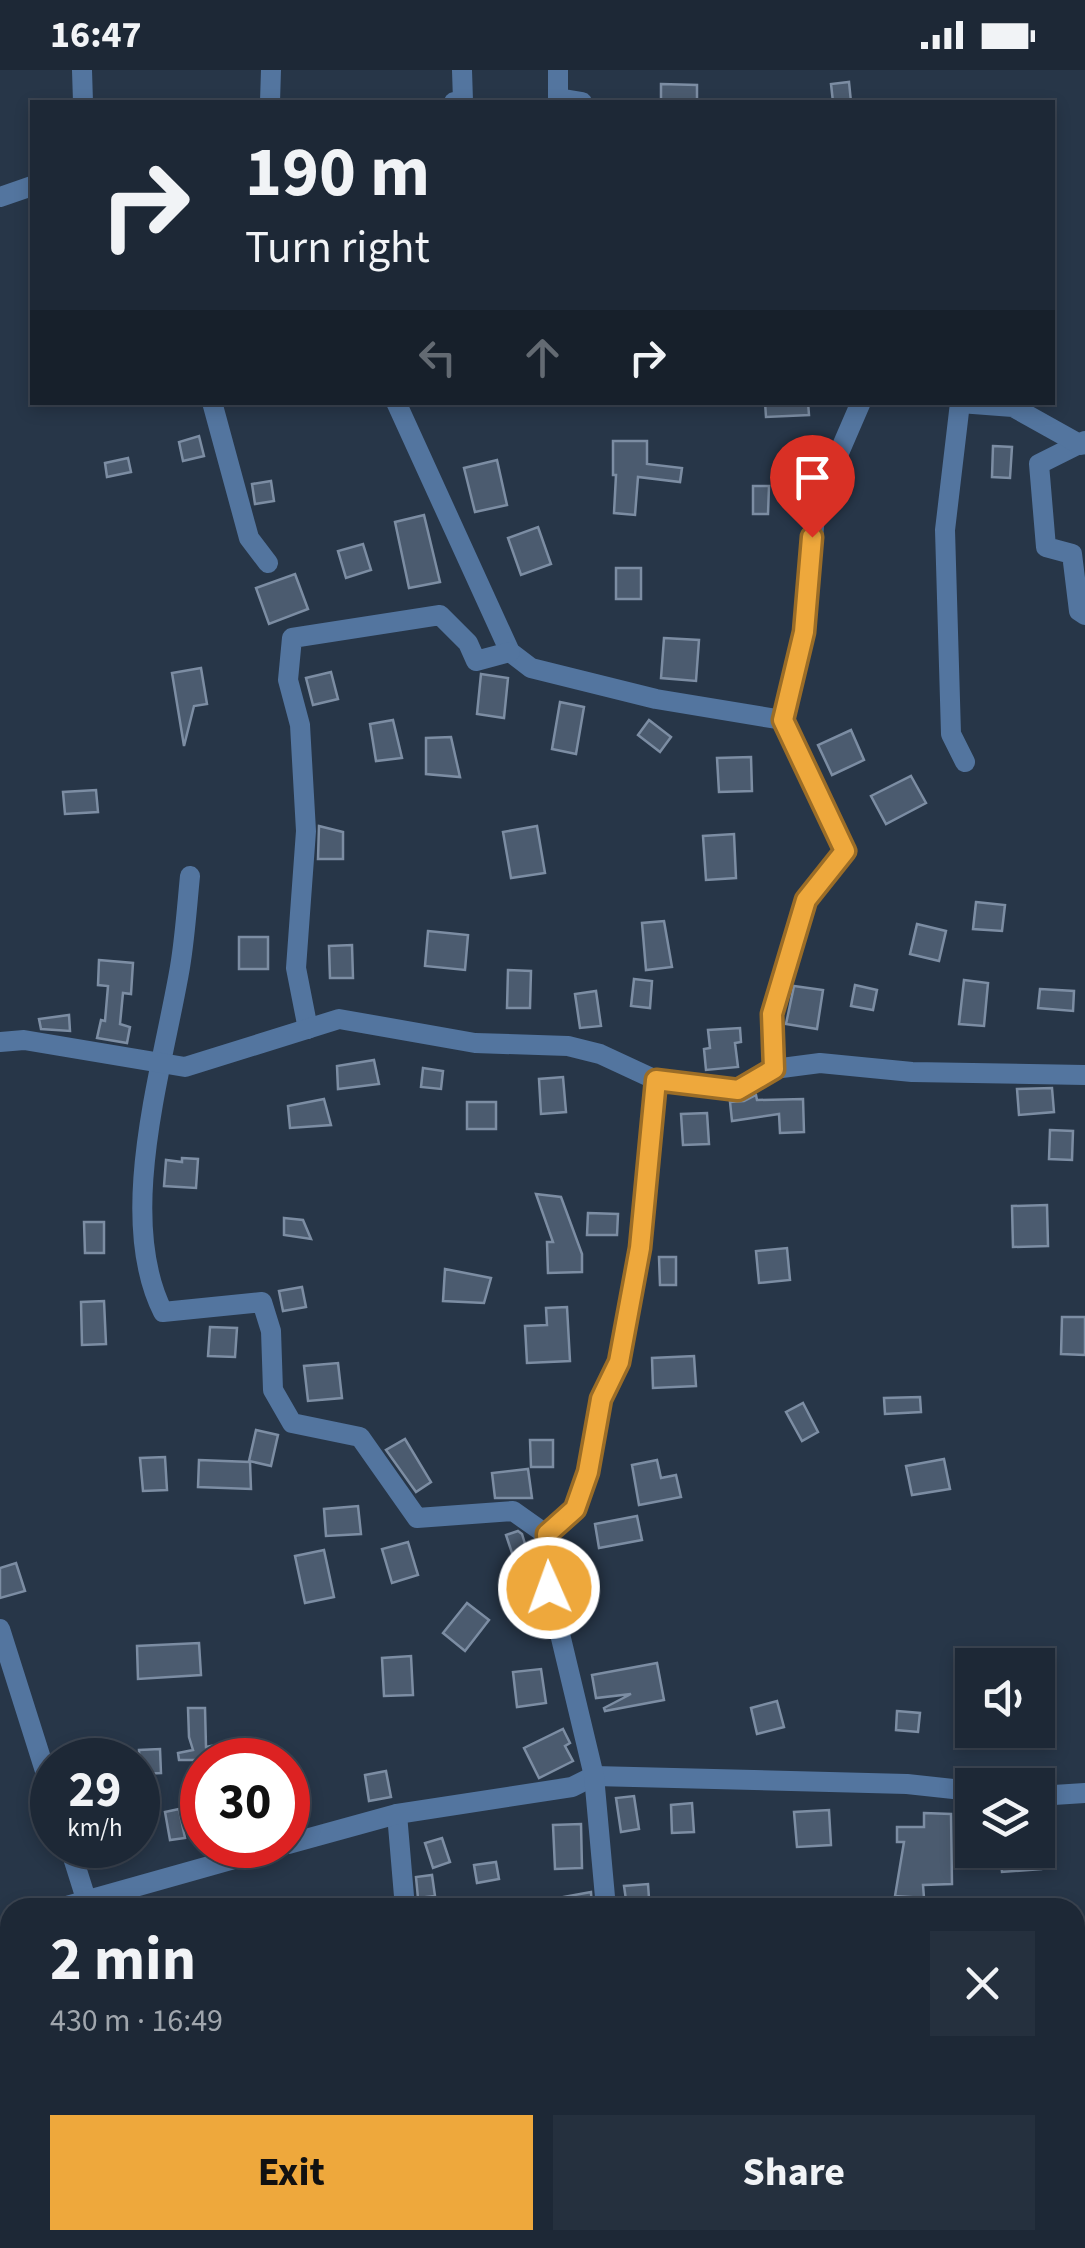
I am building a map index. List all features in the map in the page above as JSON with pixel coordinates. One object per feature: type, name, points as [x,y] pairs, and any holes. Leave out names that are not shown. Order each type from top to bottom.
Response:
[{"type":"street","points":[[82,70],[83,100]]},
{"type":"street","points":[[270,100],[271,70]]},
{"type":"street","points":[[462,70],[463,100]]},
{"type":"street","points":[[558,70],[558,98],[570,100]]},
{"type":"street","points":[[0,197],[30,187]]},
{"type":"street","points":[[213,405],[249,538],[268,564]]},
{"type":"street","points":[[397,405],[510,652],[530,668],[548,673],[656,699],[783,720]]},
{"type":"street","points":[[774,1069],[772,1014],[806,900],[845,851],[783,720],[804,632],[816,506],[861,405]]},
{"type":"street","points":[[960,405],[945,530],[951,734],[965,762]]},
{"type":"street","points":[[986,405],[1013,407],[1083,443]]},
{"type":"street","points":[[1083,443],[1039,464],[1046,547],[1072,554],[1079,610],[1085,615]]},
{"type":"street","points":[[308,1029],[296,968],[306,830],[300,725],[288,680],[292,638],[440,615],[468,643],[476,661],[510,652]]},
{"type":"street","points":[[190,876],[180,966],[160,1065],[140,1214],[154,1294],[163,1312],[262,1302],[271,1331],[273,1390],[292,1423],[360,1436],[416,1518],[513,1512],[547,1534]]},
{"type":"street","points":[[0,1042],[24,1040],[185,1067],[340,1019],[475,1043],[568,1046],[600,1054],[656,1080],[738,1090],[774,1069],[820,1063],[912,1072],[1085,1075]]},
{"type":"street","points":[[547,1534],[575,1509],[588,1472],[601,1399],[619,1362],[640,1248],[656,1080]]},
{"type":"street","points":[[547,1534],[549,1588],[594,1776],[605,1898]]},
{"type":"street","points":[[2,1640],[34,1738]]},
{"type":"street","points":[[310,1838],[397,1814],[572,1786],[594,1776],[907,1784],[955,1789]]},
{"type":"street","points":[[1055,1795],[1085,1793]]},
{"type":"street","points":[[397,1814],[404,1898]]},
{"type":"street","points":[[76,1868],[86,1898]]},
{"type":"street","points":[[90,1898],[199,1868]]},
{"type":"building","points":[[849,82],[851,100],[833,100],[831,84]]},
{"type":"building","points":[[661,84],[697,85],[697,100],[661,100]]},
{"type":"building","points":[[765,405],[808,405],[809,415],[766,417]]},
{"type":"building","points":[[199,436],[204,456],[183,461],[179,442]]},
{"type":"building","points":[[613,441],[647,441],[647,464],[682,468],[680,482],[638,477],[635,515],[614,513]]},
{"type":"building","points":[[993,446],[1012,447],[1010,478],[992,477]]},
{"type":"building","points":[[128,458],[131,472],[107,477],[105,463]]},
{"type":"building","points":[[497,460],[507,505],[475,512],[464,468]]},
{"type":"building","points":[[271,481],[274,501],[255,504],[252,484]]},
{"type":"building","points":[[753,486],[769,486],[768,514],[753,514]]},
{"type":"building","points":[[424,515],[440,582],[409,588],[395,522]]},
{"type":"building","points":[[538,527],[551,564],[521,575],[508,538]]},
{"type":"building","points":[[363,544],[371,570],[346,578],[338,551]]},
{"type":"building","points":[[616,568],[641,568],[641,599],[616,599]]},
{"type":"building","points":[[295,574],[308,609],[269,624],[256,588]]},
{"type":"building","points":[[664,638],[699,640],[696,681],[661,678]]},
{"type":"building","points":[[201,668],[207,704],[194,706],[184,746],[172,673]]},
{"type":"building","points":[[331,672],[338,699],[313,705],[306,678]]},
{"type":"building","points":[[481,674],[508,678],[504,718],[477,714]]},
{"type":"building","points":[[560,702],[584,707],[576,754],[552,749]]},
{"type":"building","points":[[393,720],[402,758],[376,761],[370,724]]},
{"type":"building","points":[[649,720],[671,737],[660,752],[638,735]]},
{"type":"building","points":[[851,730],[864,760],[832,775],[818,745]]},
{"type":"building","points":[[451,737],[460,777],[426,774],[426,738]]},
{"type":"building","points":[[751,757],[752,791],[719,792],[717,758]]},
{"type":"building","points":[[911,776],[926,803],[886,824],[871,796]]},
{"type":"building","points":[[96,790],[98,812],[65,814],[63,792]]},
{"type":"building","points":[[319,826],[343,832],[343,859],[318,859]]},
{"type":"building","points":[[537,826],[545,873],[511,878],[503,832]]},
{"type":"building","points":[[734,834],[736,878],[706,880],[703,836]]},
{"type":"building","points":[[976,902],[1005,905],[1002,931],[973,929]]},
{"type":"building","points":[[664,921],[672,967],[646,970],[642,923]]},
{"type":"building","points":[[917,924],[946,931],[939,961],[910,954]]},
{"type":"building","points":[[428,931],[468,935],[465,970],[425,966]]},
{"type":"building","points":[[239,937],[268,937],[268,969],[239,969]]},
{"type":"building","points":[[352,945],[353,978],[330,978],[329,946]]},
{"type":"building","points":[[99,960],[133,963],[131,994],[123,993],[120,1024],[130,1027],[127,1043],[97,1038],[101,1020],[105,1021],[108,986],[98,985]]},
{"type":"building","points":[[508,970],[531,971],[530,1008],[507,1008]]},
{"type":"building","points":[[634,979],[652,981],[650,1008],[631,1006]]},
{"type":"building","points":[[964,980],[988,983],[984,1026],[959,1024]]},
{"type":"building","points":[[855,985],[877,990],[873,1010],[851,1006]]},
{"type":"building","points":[[794,986],[823,990],[817,1029],[786,1024]]},
{"type":"building","points":[[1040,989],[1074,991],[1073,1011],[1038,1008]]},
{"type":"building","points":[[596,991],[601,1026],[580,1028],[575,994]]},
{"type":"building","points":[[69,1015],[70,1031],[41,1029],[39,1019]]},
{"type":"building","points":[[740,1028],[741,1042],[735,1043],[738,1067],[706,1070],[704,1049],[710,1048],[708,1030]]},
{"type":"building","points":[[374,1060],[379,1084],[338,1089],[337,1066]]},
{"type":"building","points":[[423,1068],[443,1071],[441,1089],[421,1087]]},
{"type":"building","points":[[563,1077],[566,1112],[541,1114],[539,1079]]},
{"type":"building","points":[[1052,1088],[1054,1112],[1019,1115],[1017,1089]]},
{"type":"building","points":[[756,1095],[757,1100],[803,1099],[804,1132],[780,1133],[779,1114],[732,1121],[730,1102]]},
{"type":"building","points":[[324,1099],[331,1125],[290,1128],[288,1106]]},
{"type":"building","points":[[467,1102],[496,1102],[496,1129],[467,1129]]},
{"type":"building","points":[[707,1113],[709,1144],[683,1145],[681,1114]]},
{"type":"building","points":[[1050,1130],[1073,1131],[1072,1160],[1049,1159]]},
{"type":"building","points":[[182,1158],[198,1159],[196,1188],[164,1186],[166,1160],[182,1162]]},
{"type":"building","points":[[536,1194],[561,1197],[582,1254],[582,1272],[548,1273],[547,1242],[553,1242]]},
{"type":"building","points":[[1047,1205],[1048,1246],[1013,1247],[1012,1206]]},
{"type":"building","points":[[588,1213],[618,1214],[617,1235],[587,1235]]},
{"type":"building","points":[[284,1218],[303,1220],[311,1239],[284,1235]]},
{"type":"building","points":[[84,1222],[104,1222],[104,1253],[85,1253]]},
{"type":"building","points":[[787,1248],[790,1280],[759,1283],[756,1251]]},
{"type":"building","points":[[659,1257],[676,1257],[676,1285],[660,1285]]},
{"type":"building","points":[[445,1269],[491,1278],[484,1303],[443,1301]]},
{"type":"building","points":[[302,1287],[306,1307],[283,1311],[279,1291]]},
{"type":"building","points":[[104,1301],[106,1344],[82,1345],[81,1302]]},
{"type":"building","points":[[567,1307],[570,1361],[527,1363],[525,1326],[547,1325],[546,1308]]},
{"type":"building","points":[[1062,1317],[1085,1317],[1085,1355],[1061,1354]]},
{"type":"building","points":[[210,1327],[237,1328],[235,1357],[208,1356]]},
{"type":"building","points":[[694,1356],[696,1386],[653,1388],[652,1358]]},
{"type":"building","points":[[338,1363],[342,1398],[308,1401],[304,1366]]},
{"type":"building","points":[[920,1397],[921,1412],[885,1414],[884,1398]]},
{"type":"building","points":[[803,1403],[818,1432],[802,1441],[786,1412]]},
{"type":"building","points":[[256,1430],[278,1435],[271,1466],[249,1461]]},
{"type":"building","points":[[405,1439],[431,1482],[416,1492],[386,1450]]},
{"type":"building","points":[[530,1440],[553,1440],[553,1467],[531,1467]]},
{"type":"building","points":[[165,1457],[167,1490],[143,1491],[140,1458]]},
{"type":"building","points":[[944,1459],[950,1489],[912,1495],[906,1466]]},
{"type":"building","points":[[199,1460],[250,1462],[251,1489],[198,1487]]},
{"type":"building","points":[[657,1460],[661,1478],[676,1475],[681,1497],[639,1505],[632,1465]]},
{"type":"building","points":[[528,1469],[532,1498],[495,1498],[492,1473]]},
{"type":"building","points":[[358,1506],[361,1534],[326,1536],[324,1509]]},
{"type":"building","points":[[637,1516],[642,1540],[599,1548],[595,1524]]},
{"type":"building","points":[[518,1531],[529,1557],[515,1562],[506,1535]]},
{"type":"building","points":[[408,1542],[418,1575],[392,1583],[382,1549]]},
{"type":"building","points":[[324,1550],[334,1597],[305,1603],[295,1556]]},
{"type":"building","points":[[16,1563],[25,1591],[0,1598],[0,1568]]},
{"type":"building","points":[[467,1603],[489,1620],[465,1651],[443,1633]]},
{"type":"building","points":[[199,1643],[201,1675],[138,1679],[137,1646]]},
{"type":"building","points":[[411,1656],[413,1695],[384,1696],[382,1658]]},
{"type":"building","points":[[657,1663],[664,1700],[605,1711],[604,1708],[631,1694],[596,1698],[592,1675]]},
{"type":"building","points":[[541,1669],[546,1703],[517,1707],[513,1672]]},
{"type":"building","points":[[777,1701],[784,1727],[757,1734],[751,1708]]},
{"type":"building","points":[[188,1708],[205,1708],[206,1738],[189,1737]]},
{"type":"building","points":[[897,1711],[920,1713],[918,1732],[896,1730]]},
{"type":"building","points":[[563,1729],[570,1743],[565,1746],[573,1761],[539,1778],[524,1748]]},
{"type":"building","points":[[386,1771],[391,1797],[369,1801],[365,1775]]},
{"type":"building","points":[[634,1796],[639,1829],[621,1832],[616,1798]]},
{"type":"building","points":[[692,1803],[694,1832],[672,1833],[671,1805]]},
{"type":"building","points":[[179,1809],[180,1839],[170,1840],[165,1812]]},
{"type":"building","points":[[829,1810],[831,1845],[797,1847],[794,1812]]},
{"type":"building","points":[[924,1813],[951,1814],[952,1884],[923,1885],[924,1898],[895,1896],[904,1842],[897,1842],[897,1827],[924,1827]]},
{"type":"building","points":[[581,1824],[582,1868],[555,1869],[553,1825]]},
{"type":"building","points":[[442,1838],[450,1862],[433,1868],[425,1843]]},
{"type":"building","points":[[496,1862],[499,1879],[477,1883],[474,1865]]},
{"type":"building","points":[[1002,1868],[1041,1869],[1002,1872]]},
{"type":"building","points":[[432,1875],[435,1896],[418,1898],[416,1877]]},
{"type":"building","points":[[648,1884],[649,1898],[626,1898],[624,1886]]},
{"type":"building","points":[[591,1892],[591,1898],[558,1898]]},
{"type":"route","points":[[549,1588],[547,1534],[575,1509],[588,1472],[601,1399],[619,1362],[640,1248],[656,1080],[738,1090],[774,1069],[772,1014],[806,900],[845,851],[783,720],[804,632],[812,537]]}]
